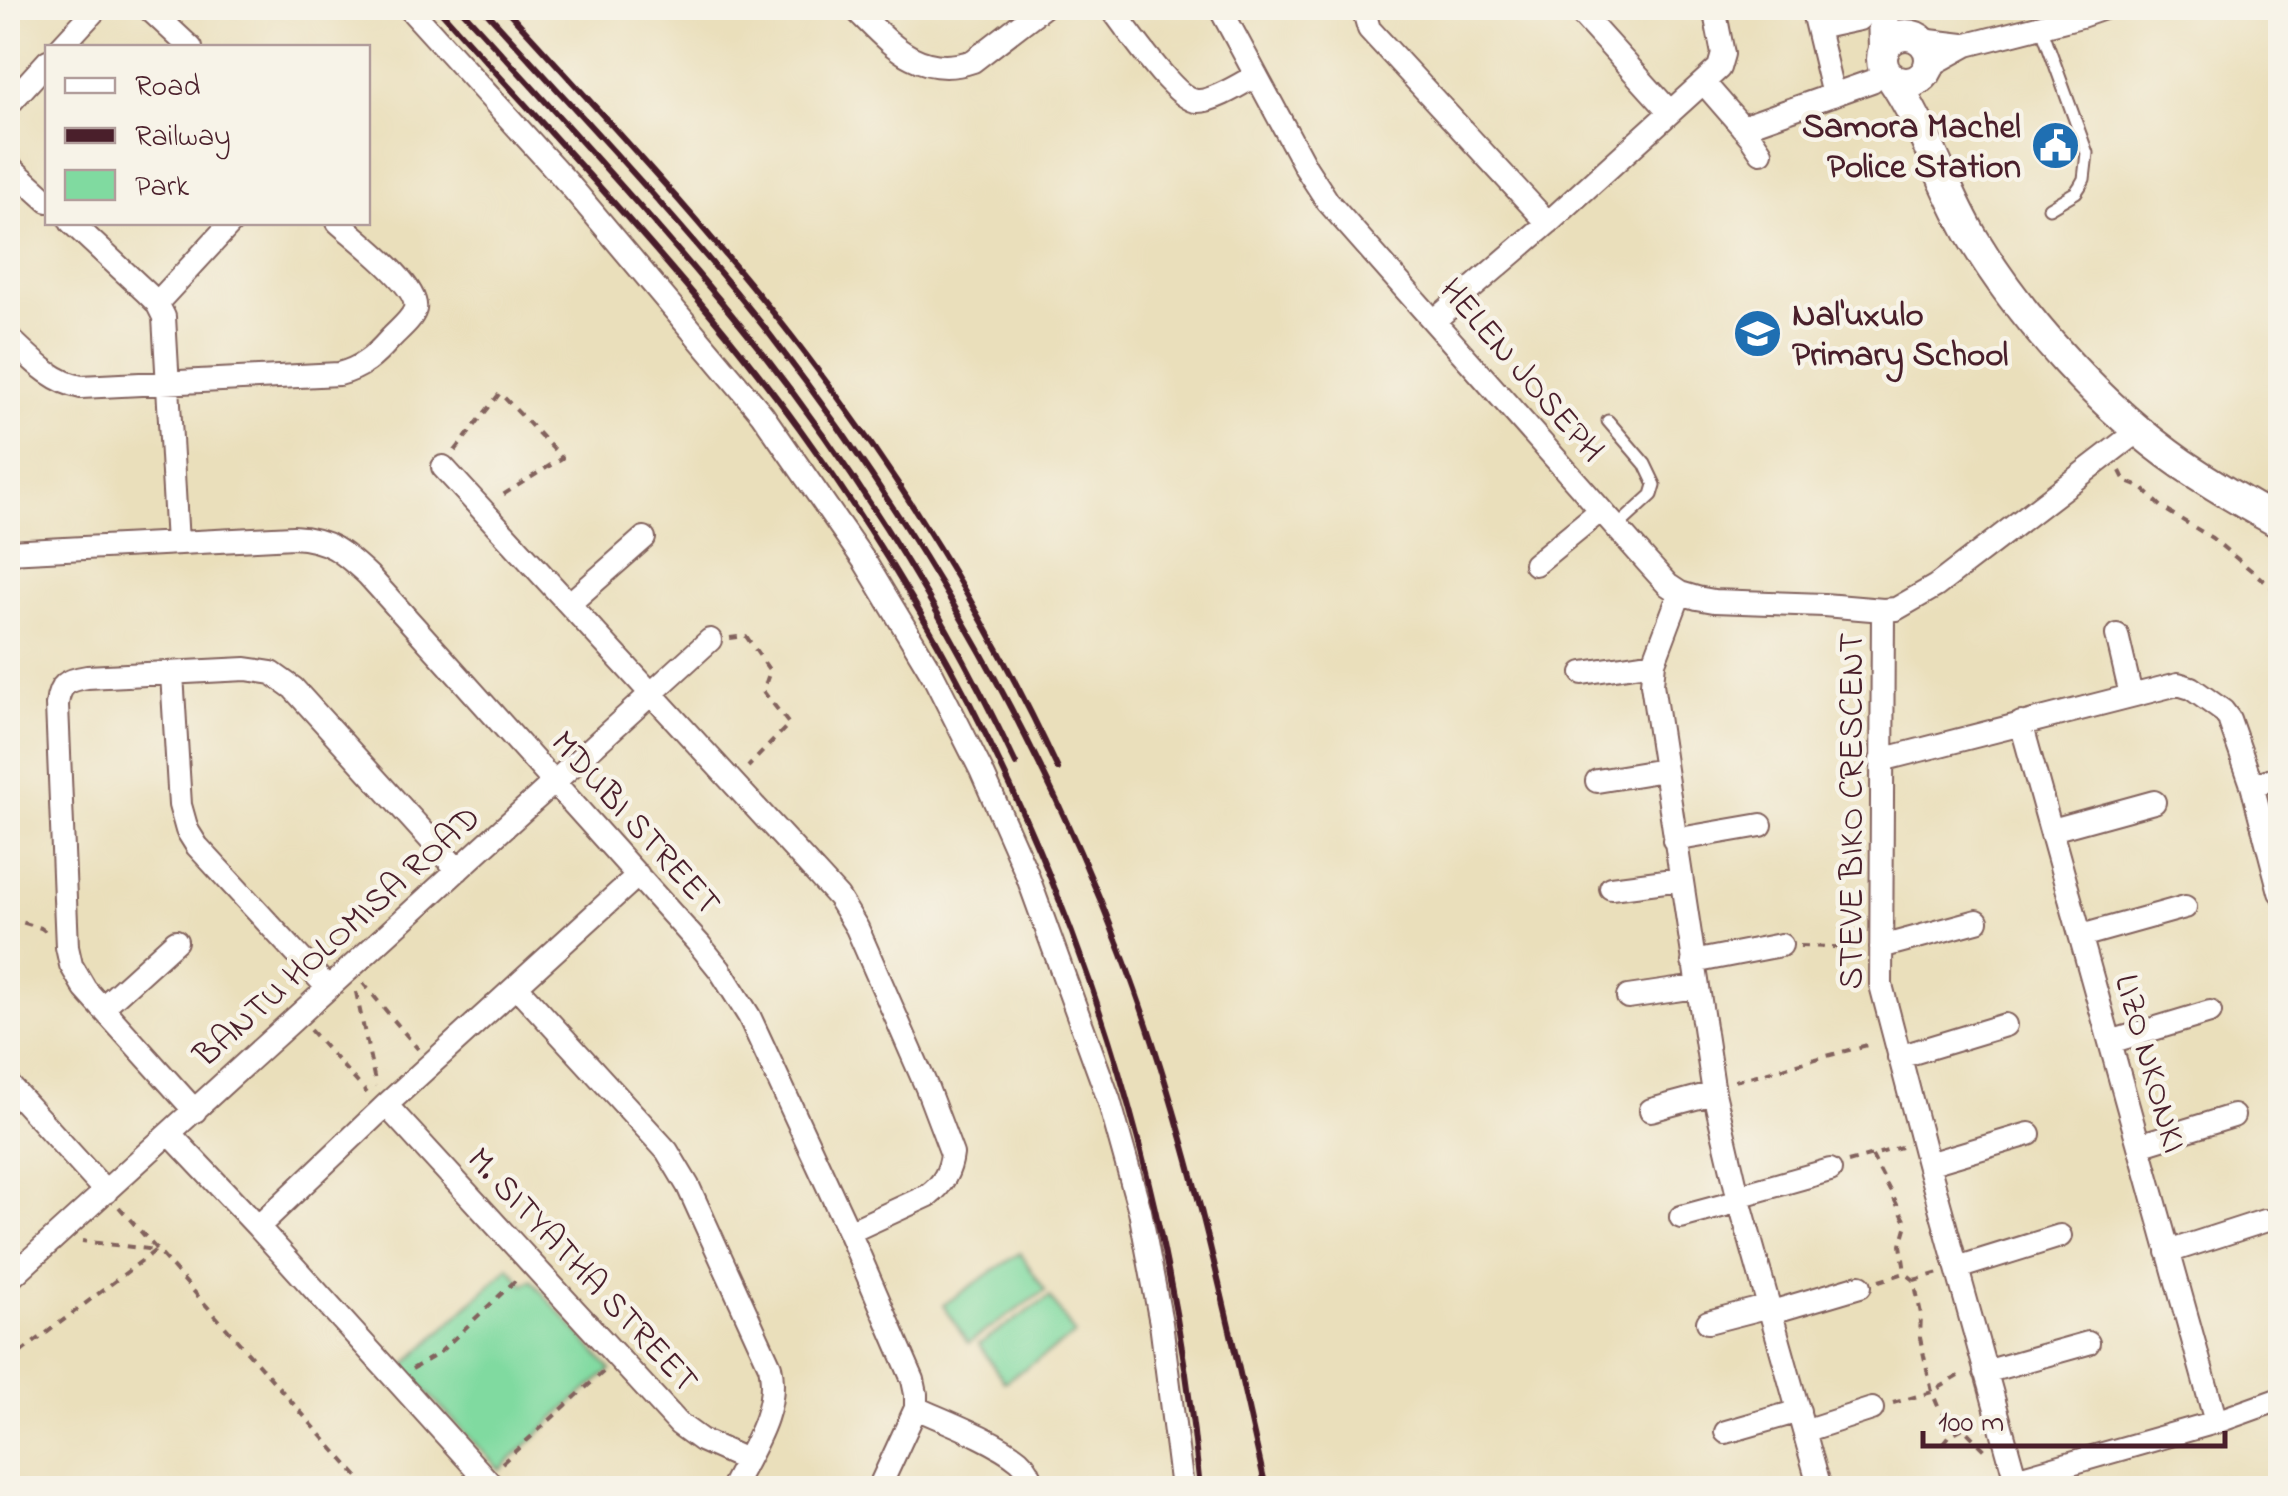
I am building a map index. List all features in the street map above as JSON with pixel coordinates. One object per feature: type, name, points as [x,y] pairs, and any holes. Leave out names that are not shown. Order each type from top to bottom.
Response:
[{"type":"street","points":[[63,45],[97,8]]},
{"type":"street","points":[[148,8],[188,45]]},
{"type":"street","points":[[409,8],[568,183],[762,414],[866,562],[933,675],[1026,872],[1110,1100],[1140,1211],[1182,1488]]},
{"type":"street","points":[[854,8],[898,50],[934,66],[973,61],[1042,8]]},
{"type":"street","points":[[1111,8],[1172,86],[1188,99],[1207,100],[1256,76]]},
{"type":"street","name":"HELEN JOSEPH","points":[[1220,8],[1328,202],[1608,519],[1680,594]]},
{"type":"street","points":[[1363,8],[1369,30],[1548,224]]},
{"type":"street","points":[[1576,8],[1670,112]]},
{"type":"street","points":[[1435,320],[1548,224],[1718,68],[1723,54],[1714,8]]},
{"type":"street","points":[[1893,8],[1922,54],[1922,130]]},
{"type":"street","points":[[1922,54],[2104,8]]},
{"type":"street","points":[[1833,94],[1815,18],[1871,13],[1882,70],[1922,130],[1975,242],[2022,308],[2079,373],[2140,430],[2180,463],[2280,523]]},
{"type":"street","points":[[1742,128],[1833,94],[1882,70],[1889,42],[1896,38],[1905,35],[1922,54]]},
{"type":"street","points":[[1882,70],[1900,82],[1918,80],[1922,54]]},
{"type":"street","points":[[8,104],[45,64]]},
{"type":"street","points":[[1704,83],[1761,152]]},
{"type":"street","points":[[8,165],[45,198]]},
{"type":"street","points":[[74,225],[156,303],[164,318],[176,543]]},
{"type":"street","points":[[156,303],[229,225]]},
{"type":"street","points":[[8,336],[46,372],[81,386],[339,374],[355,370],[378,353],[415,308],[400,278],[341,225]]},
{"type":"street","name":"STEVE BIKO CRESCENT","points":[[2016,1484],[1881,984],[1883,610],[1902,606],[1936,586],[2140,430]]},
{"type":"street","points":[[443,467],[808,862],[848,911],[950,1144],[951,1165],[940,1187],[928,1196],[849,1232]]},
{"type":"street","points":[[1534,564],[1608,519]]},
{"type":"street","name":"MDUBI STREET","points":[[8,552],[313,538],[336,548],[368,575],[700,944],[736,993],[849,1232],[913,1380],[916,1408]]},
{"type":"street","points":[[570,604],[644,538]]},
{"type":"street","points":[[1820,1488],[1739,1198],[1714,1092],[1652,684],[1654,662],[1680,594],[1714,601],[1883,610]]},
{"type":"street","points":[[2117,636],[2131,695]]},
{"type":"street","name":"BANTU HOLOMISA ROAD","points":[[10,1273],[196,1111],[710,640]]},
{"type":"street","points":[[1582,673],[1654,662]]},
{"type":"street","points":[[196,1111],[75,975],[68,952],[57,705],[58,693],[69,680],[262,670],[282,679],[458,870]]},
{"type":"street","points":[[172,674],[180,805],[187,830],[197,846],[328,988]]},
{"type":"street","points":[[1881,760],[2178,684],[2191,688],[2230,718],[2280,892]]},
{"type":"street","name":"LIZO NKONKI","points":[[2022,723],[2216,1422]]},
{"type":"street","points":[[1597,782],[1664,770]]},
{"type":"street","points":[[2252,785],[2280,777]]},
{"type":"street","points":[[2052,830],[2154,802]]},
{"type":"street","points":[[1674,840],[1761,825]]},
{"type":"street","points":[[258,1227],[383,1107],[638,875]]},
{"type":"street","points":[[1611,888],[1681,879]]},
{"type":"street","points":[[2081,936],[2185,906]]},
{"type":"street","points":[[1881,947],[1978,921]]},
{"type":"street","points":[[102,1008],[176,942]]},
{"type":"street","points":[[1693,962],[1781,944]]},
{"type":"street","points":[[517,987],[660,1144],[688,1186],[770,1366],[774,1383],[770,1409],[732,1488]]},
{"type":"street","points":[[1628,997],[1696,987]]},
{"type":"street","points":[[2110,1042],[2210,1012]]},
{"type":"street","points":[[1899,1058],[2005,1024]]},
{"type":"street","points":[[8,1084],[106,1192]]},
{"type":"street","points":[[1650,1110],[1714,1092]]},
{"type":"street","name":"M. SITYATHA STREET","points":[[383,1107],[653,1398],[690,1433],[746,1460]]},
{"type":"street","points":[[2139,1145],[2233,1116]]},
{"type":"street","points":[[170,1134],[492,1487]]},
{"type":"street","points":[[1925,1153],[2029,1134]]},
{"type":"street","points":[[1681,1217],[1830,1170]]},
{"type":"street","points":[[2168,1252],[2264,1222]]},
{"type":"street","points":[[1956,1268],[2060,1236]]},
{"type":"street","points":[[1708,1322],[1860,1286]]},
{"type":"street","points":[[1985,1372],[2088,1343]]},
{"type":"street","points":[[2016,1484],[2280,1400]]},
{"type":"street","points":[[879,1488],[916,1408],[1021,1461],[1034,1488]]},
{"type":"street","points":[[1726,1432],[1872,1409]]},
{"type":"lane","points":[[2041,26],[2087,153],[2084,179],[2076,192],[2049,208]]},
{"type":"lane","points":[[1608,421],[1645,464],[1655,485],[1652,495],[1608,519]]},
{"type":"path","points":[[443,467],[500,393],[562,458],[482,508]]},
{"type":"path","points":[[2117,465],[2125,482],[2142,488],[2164,509],[2212,538],[2280,594]]},
{"type":"path","points":[[710,640],[746,636],[770,672],[764,691],[789,724],[734,782]]},
{"type":"path","points":[[8,918],[41,928],[68,952]]},
{"type":"path","points":[[1781,944],[1881,947]]},
{"type":"path","points":[[351,968],[430,1064]]},
{"type":"path","points":[[351,968],[383,1107]]},
{"type":"path","points":[[298,1017],[383,1107]]},
{"type":"path","points":[[1714,1092],[1733,1082],[1871,1044]]},
{"type":"path","points":[[1830,1170],[1872,1156],[1925,1153]]},
{"type":"path","points":[[1872,1156],[1906,1224],[1901,1245],[1905,1274],[1914,1280],[1921,1314],[1920,1338],[1932,1392],[1940,1412],[1990,1454]]},
{"type":"path","points":[[106,1192],[368,1488]]},
{"type":"path","points":[[54,1237],[156,1250]]},
{"type":"path","points":[[8,1362],[156,1250]]},
{"type":"path","points":[[396,1380],[438,1354],[532,1265]]},
{"type":"path","points":[[1860,1286],[1905,1274]]},
{"type":"path","points":[[492,1487],[498,1466],[617,1359]]},
{"type":"path","points":[[1872,1409],[1932,1392],[1968,1370],[1985,1372]]},
{"type":"path","points":[[1944,1443],[1950,1434],[1963,1428]]},
{"type":"green space","points":[[1020,1253],[1045,1291],[968,1343],[943,1305]]},
{"type":"green space","points":[[509,1267],[524,1285],[531,1280],[611,1370],[500,1470],[403,1367]]},
{"type":"green space","points":[[1050,1297],[1075,1335],[1004,1382],[979,1344]]},
{"type":"railway","points":[[438,8],[624,214],[758,374],[881,548],[953,672],[1017,800],[1072,932],[1117,1067],[1154,1205],[1182,1345],[1200,1488]]},
{"type":"railway","points":[[460,8],[651,220],[798,399],[900,550],[961,655],[1016,764]]},
{"type":"railway","points":[[483,8],[667,210],[771,336],[875,480],[1011,709],[1088,869],[1166,1083],[1203,1217],[1266,1488]]},
{"type":"railway","points":[[505,8],[698,222],[843,405],[912,504],[975,608],[1058,769]]},
{"type":"place","name":"Samora Machel Police Station","points":[[2056,145]]},
{"type":"place","name":"Nal'uxulo Primary School","points":[[1757,333]]}]
